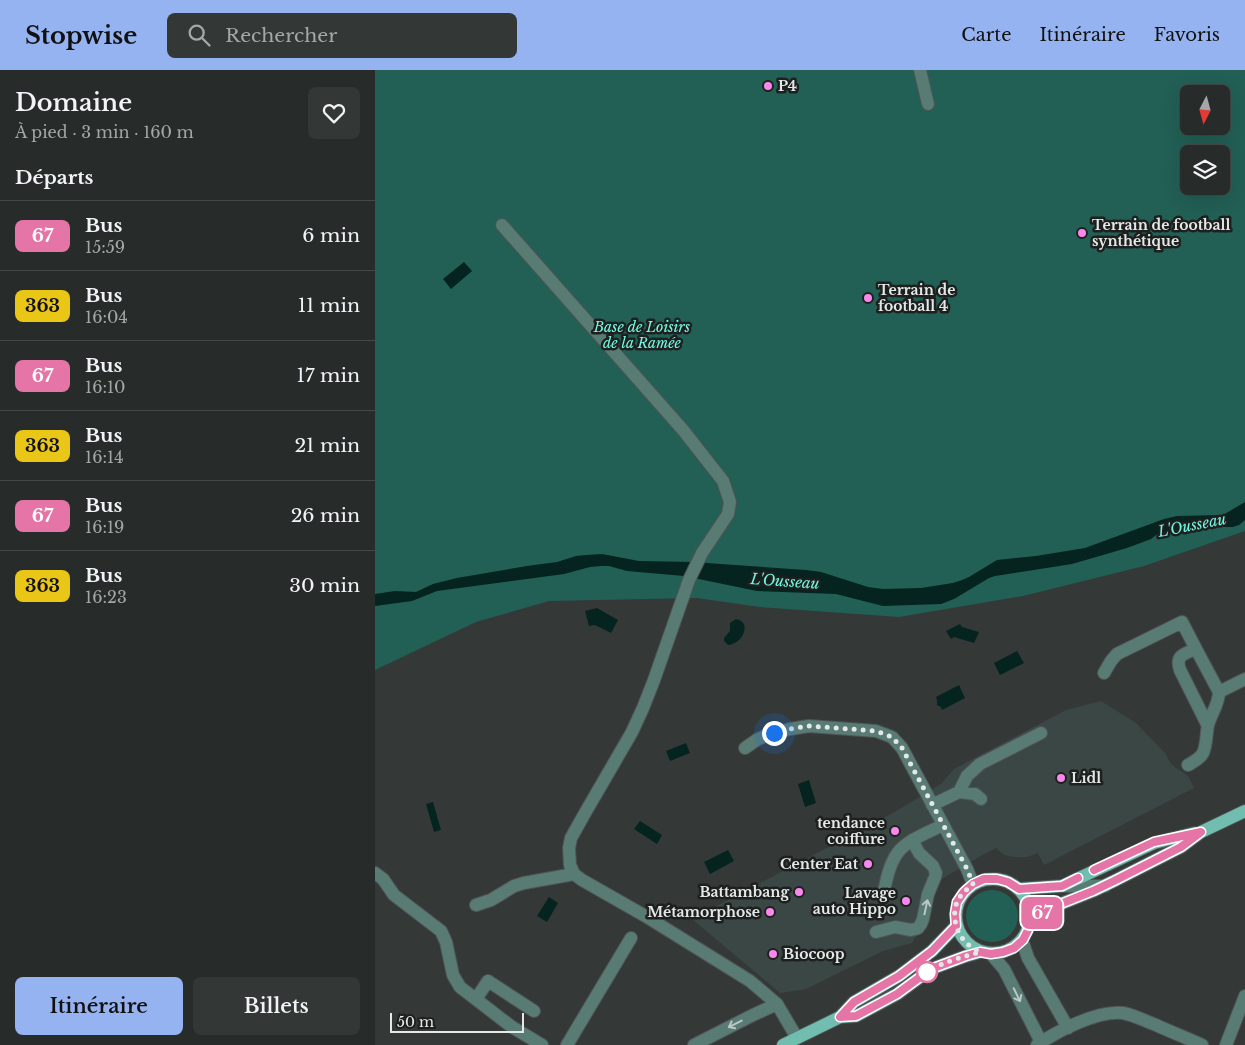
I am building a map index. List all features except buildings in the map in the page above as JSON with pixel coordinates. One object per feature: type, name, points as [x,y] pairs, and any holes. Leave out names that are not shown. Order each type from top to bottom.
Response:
[{"type":"main road","points":[[1031,919],[1058,905],[1105,886],[1181,847],[1201,832],[1245,811]]},
{"type":"main road","points":[[1019,889],[1062,886],[1154,842],[1201,832]]},
{"type":"main road","points":[[840,1017],[856,1016],[897,994],[931,969],[966,956],[1003,952],[1014,948],[1023,940],[1028,930],[1031,919],[1029,908],[1026,897],[1019,889],[1008,882],[997,879],[984,879],[973,884],[957,902],[955,914],[956,926],[961,937],[969,946],[986,953]]},
{"type":"main road","points":[[783,1045],[840,1017],[854,1002],[899,976],[932,951],[956,926]]},
{"type":"street","points":[[920,70],[929,104]]},
{"type":"street","points":[[502,224],[683,430],[723,481],[731,502],[728,514],[702,553],[689,580],[643,708],[632,732],[571,838],[569,848],[570,865],[574,874],[582,880],[647,916],[750,981],[777,1004],[797,1038]]},
{"type":"street","points":[[1104,673],[1117,654],[1182,622],[1219,692],[1219,698],[1208,726],[1203,752],[1188,765]]},
{"type":"street","points":[[1196,648],[1181,656],[1178,665],[1208,726]]},
{"type":"street","points":[[1219,692],[1245,679]]},
{"type":"street","points":[[745,748],[758,739],[774,733],[809,726],[876,731],[892,737],[902,748],[967,869],[973,884]]},
{"type":"street","points":[[933,806],[959,792],[967,776],[980,764],[1041,733]]},
{"type":"street","points":[[959,792],[975,794],[981,799]]},
{"type":"street","points":[[884,892],[887,876],[898,851],[911,840],[943,825]]},
{"type":"street","points":[[876,932],[895,927],[915,929],[918,928],[923,919],[928,894],[936,873],[933,866],[919,853],[911,840]]},
{"type":"street","points":[[375,873],[383,879],[394,895],[441,931],[446,942],[450,968],[455,982],[512,1027],[542,1045]]},
{"type":"street","points":[[476,905],[491,900],[513,886],[574,874]]},
{"type":"street","points":[[1062,886],[1105,886]]},
{"type":"street","points":[[567,1045],[631,938]]},
{"type":"street","points":[[1023,940],[1028,958],[1068,1028]]},
{"type":"street","points":[[986,953],[1004,969],[1039,1044],[1068,1028],[1096,1016],[1111,1013],[1137,1017],[1202,1045]]},
{"type":"street","points":[[476,1000],[488,981],[534,1011]]},
{"type":"street","points":[[1226,1045],[1245,996]]},
{"type":"street","points":[[694,1045],[777,1004]]},
{"type":"shaded area","points":[[1101,701],[1136,723],[1165,753],[1171,764],[1188,776],[1194,788],[1044,865],[1038,853],[1027,857],[1014,857],[1004,855],[996,848],[984,854],[940,880],[926,920],[912,943],[883,951],[806,989],[780,993],[692,919],[893,813],[941,784],[954,769],[1066,710]]},
{"type":"green space","name":"Base de Loisirs de la Ramée","points":[[375,70],[1245,70],[1245,531],[1144,566],[1023,596],[899,617],[760,607],[697,598],[549,601],[476,622],[375,670]]},
{"type":"green space","points":[[987,890],[997,890],[1011,897],[1018,911],[1018,921],[1011,935],[997,942],[987,942],[977,938],[970,931],[966,921],[966,911],[970,901],[977,894]]},
{"type":"water","points":[[464,262],[472,271],[451,289],[443,279]]},
{"type":"water","name":"L'Ousseau","points":[[1245,502],[1245,520],[1239,525],[1171,531],[1156,535],[1151,539],[1127,548],[1072,564],[995,576],[954,599],[941,604],[883,606],[836,594],[757,591],[684,576],[627,571],[609,566],[601,566],[564,574],[437,591],[412,601],[375,606],[375,594],[395,591],[416,592],[433,584],[457,578],[557,562],[576,556],[602,554],[639,561],[692,562],[806,570],[821,572],[868,587],[883,589],[921,588],[962,580],[997,560],[1085,548],[1164,519],[1177,516],[1223,515]]},
{"type":"water","points":[[597,608],[618,620],[611,633],[595,625],[589,626],[585,611]]},
{"type":"water","points":[[736,619],[744,624],[744,633],[738,641],[728,645],[724,638],[730,631],[730,623]]},
{"type":"water","points":[[960,624],[962,627],[979,632],[974,643],[954,637],[951,639],[946,631]]},
{"type":"water","points":[[1017,651],[1024,663],[1000,675],[994,663]]},
{"type":"water","points":[[959,685],[965,698],[942,710],[937,705],[936,697]]},
{"type":"water","points":[[686,743],[690,753],[670,761],[666,751]]},
{"type":"water","points":[[809,780],[816,803],[805,807],[798,784]]},
{"type":"water","points":[[433,802],[441,830],[434,832],[426,804]]},
{"type":"water","points":[[640,821],[662,835],[657,844],[634,829]]},
{"type":"water","points":[[728,850],[734,861],[710,874],[704,862]]},
{"type":"water","points":[[549,897],[558,903],[547,922],[537,916]]},
{"type":"bus line","name":"67","points":[[1078,878],[1062,886],[1019,889],[1008,882],[997,879],[984,879],[973,884],[957,902],[956,926],[932,951],[899,976],[854,1002],[840,1017],[856,1016],[897,994],[931,969],[980,952],[991,954],[1014,948],[1023,940],[1031,919],[1114,881],[1181,847],[1201,832],[1154,842],[1094,870]]},
{"type":"place","name":"P4","points":[[768,86]]},
{"type":"place","name":"Terrain de football synthétique","points":[[1082,233]]},
{"type":"place","name":"Terrain de football 4","points":[[868,298]]},
{"type":"place","name":"Lidl","points":[[1061,778]]},
{"type":"place","name":"tendance coiffure","points":[[895,831]]},
{"type":"place","name":"Center Eat","points":[[868,864]]},
{"type":"place","name":"Battambang","points":[[799,892]]},
{"type":"place","name":"Lavage auto Hippo","points":[[906,901]]},
{"type":"place","name":"Métamorphose","points":[[770,912]]},
{"type":"place","name":"Biocoop","points":[[773,954]]},
{"type":"route","points":[[774,733],[809,726],[876,731],[892,737],[902,748],[967,869],[973,884],[957,902],[956,926],[961,937],[969,946],[980,952],[927,972]]}]
